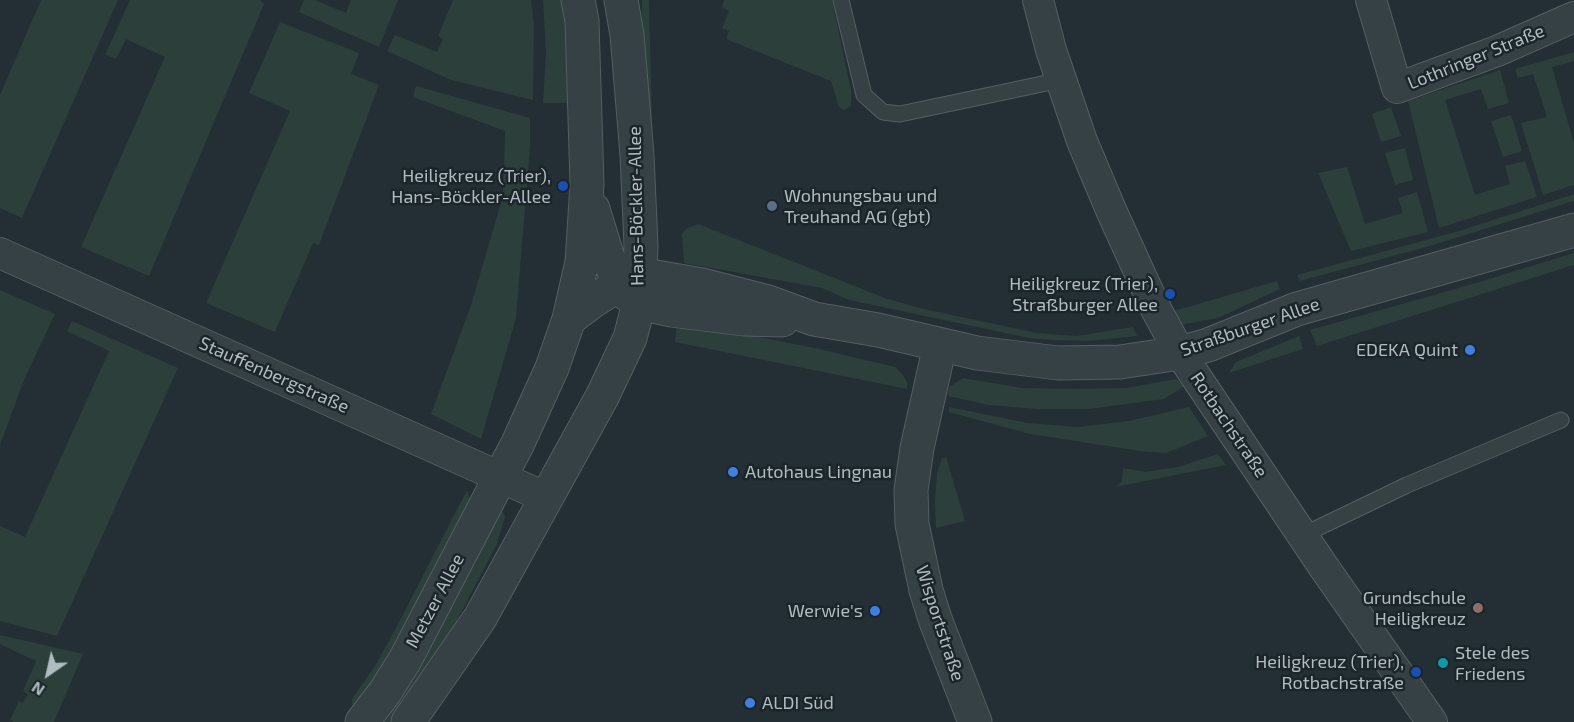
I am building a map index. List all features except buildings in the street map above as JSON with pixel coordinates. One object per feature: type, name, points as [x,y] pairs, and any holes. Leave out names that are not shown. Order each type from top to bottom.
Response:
[{"type":"street","points":[[500,476],[518,443],[552,368],[569,320],[582,262],[587,184],[582,21],[578,0]]},
{"type":"street","name":"Hans-Böckler-Allee","points":[[547,498],[618,366],[630,338],[632,289],[641,246],[637,155],[627,34],[621,0]]},
{"type":"street","points":[[627,34],[630,0]]},
{"type":"street","name":"Rotbachstraße","points":[[1038,0],[1051,50],[1082,141],[1157,311],[1180,353],[1432,722]]},
{"type":"street","name":"Lothringer Straße","points":[[1371,0],[1397,88],[1497,51],[1574,18]]},
{"type":"street","points":[[569,320],[592,301],[632,289],[608,258],[587,184]]},
{"type":"street","name":"Straßburger Allee","points":[[632,289],[656,277],[702,285],[768,302],[814,319],[878,330],[995,356],[1058,363],[1120,362],[1180,353],[1208,345],[1298,309],[1574,230]]},
{"type":"street","name":"Stauffenbergstraße","points":[[0,253],[547,498]]},
{"type":"street","name":"Wisportstraße","points":[[940,345],[917,448],[911,490],[912,524],[932,609],[975,722]]},
{"type":"street","name":"Metzer Allee","points":[[362,722],[385,692],[405,660],[500,476]]},
{"type":"street","points":[[408,722],[480,618],[547,498]]},
{"type":"lane","points":[[841,0],[864,95],[883,112],[900,114],[1061,80]]},
{"type":"lane","points":[[1303,535],[1407,485],[1561,420]]},
{"type":"green space","points":[[41,0],[118,0],[22,218],[0,208],[0,95]]},
{"type":"green space","points":[[130,0],[260,0],[264,4],[149,276],[81,247],[165,57],[126,39],[116,59],[105,55]]},
{"type":"green space","points":[[304,0],[315,0],[346,13],[351,0],[398,0],[379,47],[299,12]]},
{"type":"green space","points":[[453,0],[531,0],[534,26],[533,100],[451,80],[387,51],[395,35],[437,52],[443,39],[438,36]]},
{"type":"green space","points":[[543,0],[561,0],[565,18],[569,103],[543,103],[546,53]]},
{"type":"green space","points":[[642,0],[649,0],[652,120],[650,120],[642,52]]},
{"type":"green space","points":[[724,0],[832,0],[851,90],[851,106],[844,110],[839,107],[831,81],[726,39],[729,31],[722,28],[729,11],[722,7]]},
{"type":"green space","points":[[280,22],[359,53],[351,74],[379,85],[319,245],[313,243],[275,332],[206,303],[290,111],[249,93]]},
{"type":"green space","points":[[1574,52],[1574,61],[1552,67],[1574,143],[1574,185],[1543,195],[1521,123],[1547,117],[1533,74],[1518,78],[1515,69]]},
{"type":"green space","points":[[1500,70],[1509,103],[1488,109],[1481,89],[1445,100],[1475,195],[1510,184],[1505,166],[1525,161],[1537,197],[1439,228],[1408,101]]},
{"type":"green space","points":[[416,86],[530,118],[530,147],[516,318],[481,439],[431,414],[471,305],[503,196],[505,131],[413,97]]},
{"type":"green space","points":[[1391,107],[1401,136],[1381,142],[1372,114]]},
{"type":"green space","points":[[1511,115],[1522,151],[1503,157],[1491,121]]},
{"type":"green space","points":[[1405,148],[1413,180],[1395,185],[1385,153]]},
{"type":"green space","points":[[1347,167],[1365,224],[1403,213],[1398,198],[1417,192],[1428,232],[1351,251],[1318,173]]},
{"type":"green space","points":[[1574,194],[1574,201],[1430,246],[1300,281],[1297,275],[1459,231]]},
{"type":"green space","points":[[698,224],[885,298],[919,308],[1037,333],[1076,336],[1133,327],[1137,336],[1088,341],[1029,338],[849,300],[822,288],[684,263],[682,234],[686,229]]},
{"type":"green space","points":[[1574,253],[1574,265],[1317,346],[1310,330],[1469,285]]},
{"type":"green space","points":[[1277,281],[1280,289],[1218,318],[1174,326],[1167,313]]},
{"type":"green space","points":[[0,290],[55,314],[24,380],[0,445]]},
{"type":"green space","points":[[72,321],[178,368],[57,636],[0,621],[0,526],[25,537],[109,351],[67,331]]},
{"type":"green space","points":[[677,321],[815,348],[895,367],[907,382],[907,389],[675,342]]},
{"type":"green space","points":[[1299,336],[1303,349],[1229,373],[1236,362]]},
{"type":"green space","points":[[963,378],[1023,388],[1126,388],[1176,379],[1185,386],[1164,399],[1089,409],[1037,409],[989,405],[948,396],[949,387]]},
{"type":"green space","points":[[949,407],[1028,423],[1077,427],[1129,421],[1189,407],[1208,436],[1166,453],[1140,451],[1030,434],[949,412]]},
{"type":"green space","points":[[1218,454],[1226,465],[1115,487],[1122,481],[1123,468],[1145,472],[1178,467]]},
{"type":"green space","points":[[946,457],[965,521],[936,528],[937,473],[942,458]]},
{"type":"green space","points":[[467,490],[470,499],[391,659],[355,706],[352,704],[352,699],[375,666]]},
{"type":"green space","points":[[499,510],[505,517],[496,546],[452,630],[390,722],[381,722]]},
{"type":"green space","points":[[0,635],[83,654],[54,722],[14,722],[10,720],[19,701],[23,703],[28,694],[23,691],[36,661],[0,644]]},
{"type":"place","name":"Heiligkreuz (Trier), Hans-Böckler-Allee","points":[[563,186]]},
{"type":"place","name":"Wohnungsbau und Treuhand AG (gbt)","points":[[772,206]]},
{"type":"place","name":"Heiligkreuz (Trier), Straßburger Allee","points":[[1170,294]]},
{"type":"place","name":"EDEKA Quint","points":[[1470,350]]},
{"type":"place","name":"Autohaus Lingnau","points":[[733,472]]},
{"type":"place","name":"Grundschule Heiligkreuz","points":[[1478,608]]},
{"type":"place","name":"Werwie's","points":[[875,611]]},
{"type":"place","name":"Stele des Friedens","points":[[1443,663]]},
{"type":"place","name":"Heiligkreuz (Trier), Rotbachstraße","points":[[1416,672]]},
{"type":"place","name":"ALDI Süd","points":[[750,703]]}]
